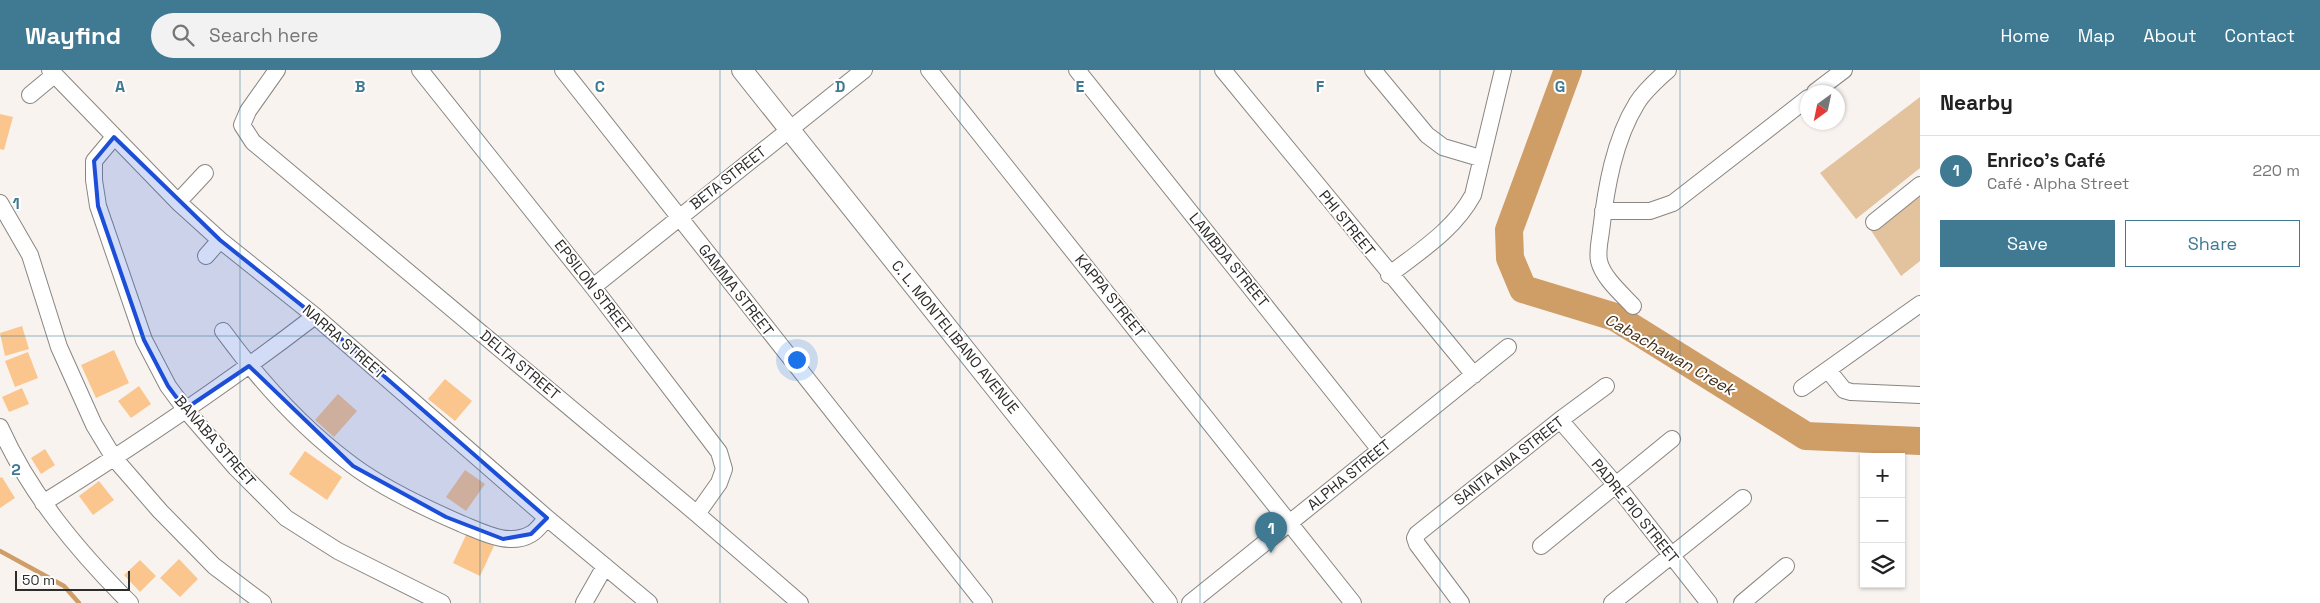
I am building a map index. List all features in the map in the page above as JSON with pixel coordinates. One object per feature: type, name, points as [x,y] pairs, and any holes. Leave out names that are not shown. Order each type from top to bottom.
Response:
[{"type":"street","name":"DELTA STREET","points":[[277,70],[248,111],[242,125],[246,134],[253,142],[697,514],[800,603]]},
{"type":"street","name":"EPSILON STREET","points":[[420,70],[692,413],[719,452],[724,469],[719,483],[697,514]]},
{"type":"street","name":"GAMMA STREET","points":[[563,70],[984,603]]},
{"type":"street","name":"C. L. MONTELIBANO AVENUE","points":[[742,70],[1167,603]]},
{"type":"street","name":"BETA STREET","points":[[593,287],[678,217],[864,70]]},
{"type":"street","name":"KAPPA STREET","points":[[929,70],[1353,603]]},
{"type":"street","name":"LAMBDA STREET","points":[[1077,70],[1380,450]]},
{"type":"street","name":"PHI STREET","points":[[1223,70],[1389,275],[1474,375]]},
{"type":"street","points":[[1373,70],[1427,135],[1443,147],[1480,158]]},
{"type":"street","points":[[1389,275],[1450,228],[1463,214],[1473,195],[1480,158],[1503,70]]},
{"type":"street","points":[[1633,306],[1604,272],[1599,263],[1603,211],[1615,153],[1625,128],[1637,104],[1653,84],[1668,70]]},
{"type":"street","points":[[1824,85],[1844,70]]},
{"type":"street","points":[[30,95],[52,72]]},
{"type":"street","name":"NARRA STREET","points":[[52,72],[178,202],[220,240],[315,316],[547,518],[649,603]]},
{"type":"street","points":[[1603,211],[1650,211],[1672,203],[1800,104]]},
{"type":"street","name":"BANABA STREET","points":[[114,136],[94,161],[94,180],[98,206],[144,340],[168,386],[185,409],[236,468],[286,518],[338,551],[442,603]]},
{"type":"street","points":[[178,202],[205,173]]},
{"type":"street","points":[[1874,222],[1920,185]]},
{"type":"street","points":[[0,203],[30,255],[59,347],[94,425],[114,458],[160,511],[214,566],[263,603]]},
{"type":"street","points":[[206,256],[220,240]]},
{"type":"street","points":[[1802,388],[1920,304]]},
{"type":"street","points":[[43,503],[114,458],[249,366],[315,316]]},
{"type":"street","points":[[223,330],[249,366],[311,429],[353,466],[382,484],[446,517],[503,539],[531,534],[547,518]]},
{"type":"street","name":"ALPHA STREET","points":[[1190,603],[1508,347]]},
{"type":"street","points":[[1828,370],[1844,390],[1851,392],[1920,395]]},
{"type":"street","name":"SANTA ANA STREET","points":[[1461,603],[1417,544],[1415,538],[1421,530],[1606,386]]},
{"type":"street","name":"PADRE PIO STREET","points":[[1560,420],[1616,485],[1709,603]]},
{"type":"street","points":[[0,427],[20,466],[43,503],[99,572],[130,603]]},
{"type":"street","points":[[1541,546],[1672,439]]},
{"type":"street","points":[[1612,603],[1742,498]]},
{"type":"street","points":[[584,603],[605,566]]},
{"type":"street","points":[[1742,603],[1786,566]]},
{"type":"highlighted area","points":[[114,137],[220,240],[315,316],[547,518],[531,534],[503,539],[446,517],[353,466],[249,366],[185,409],[168,386],[144,340],[98,206],[94,161]]},
{"type":"shaded area","points":[[1920,97],[1920,168],[1856,219],[1820,173]]},
{"type":"shaded area","points":[[1920,191],[1920,261],[1901,276],[1870,229]]},
{"type":"building","points":[[0,114],[13,117],[4,150],[0,149]]},
{"type":"building","points":[[22,326],[29,349],[5,356],[0,333]]},
{"type":"building","points":[[114,350],[129,383],[96,398],[81,365]]},
{"type":"building","points":[[28,352],[38,378],[15,387],[5,361]]},
{"type":"building","points":[[445,379],[472,401],[455,421],[428,399]]},
{"type":"building","points":[[139,386],[151,404],[131,418],[118,401]]},
{"type":"building","points":[[22,388],[29,404],[9,412],[2,397]]},
{"type":"building","points":[[338,394],[357,411],[334,437],[315,420]]},
{"type":"building","points":[[45,449],[55,465],[41,474],[31,458]]},
{"type":"building","points":[[305,451],[342,477],[327,500],[289,474]]},
{"type":"building","points":[[465,470],[485,484],[466,511],[446,497]]},
{"type":"building","points":[[2,477],[15,498],[0,508],[0,478]]},
{"type":"building","points":[[99,481],[114,500],[93,515],[79,496]]},
{"type":"building","points":[[467,533],[494,546],[480,576],[453,563]]},
{"type":"building","points":[[179,559],[198,579],[180,597],[160,578]]},
{"type":"building","points":[[140,560],[156,576],[140,592],[124,575]]},
{"type":"waterway","name":"Cabachawan Creek","points":[[1568,70],[1509,230],[1510,258],[1523,289],[1615,317],[1806,436],[1920,441]]},
{"type":"waterway","points":[[0,551],[64,586],[79,603]]},
{"type":"place","name":"Enrico's Café","points":[[1271,553]]}]
